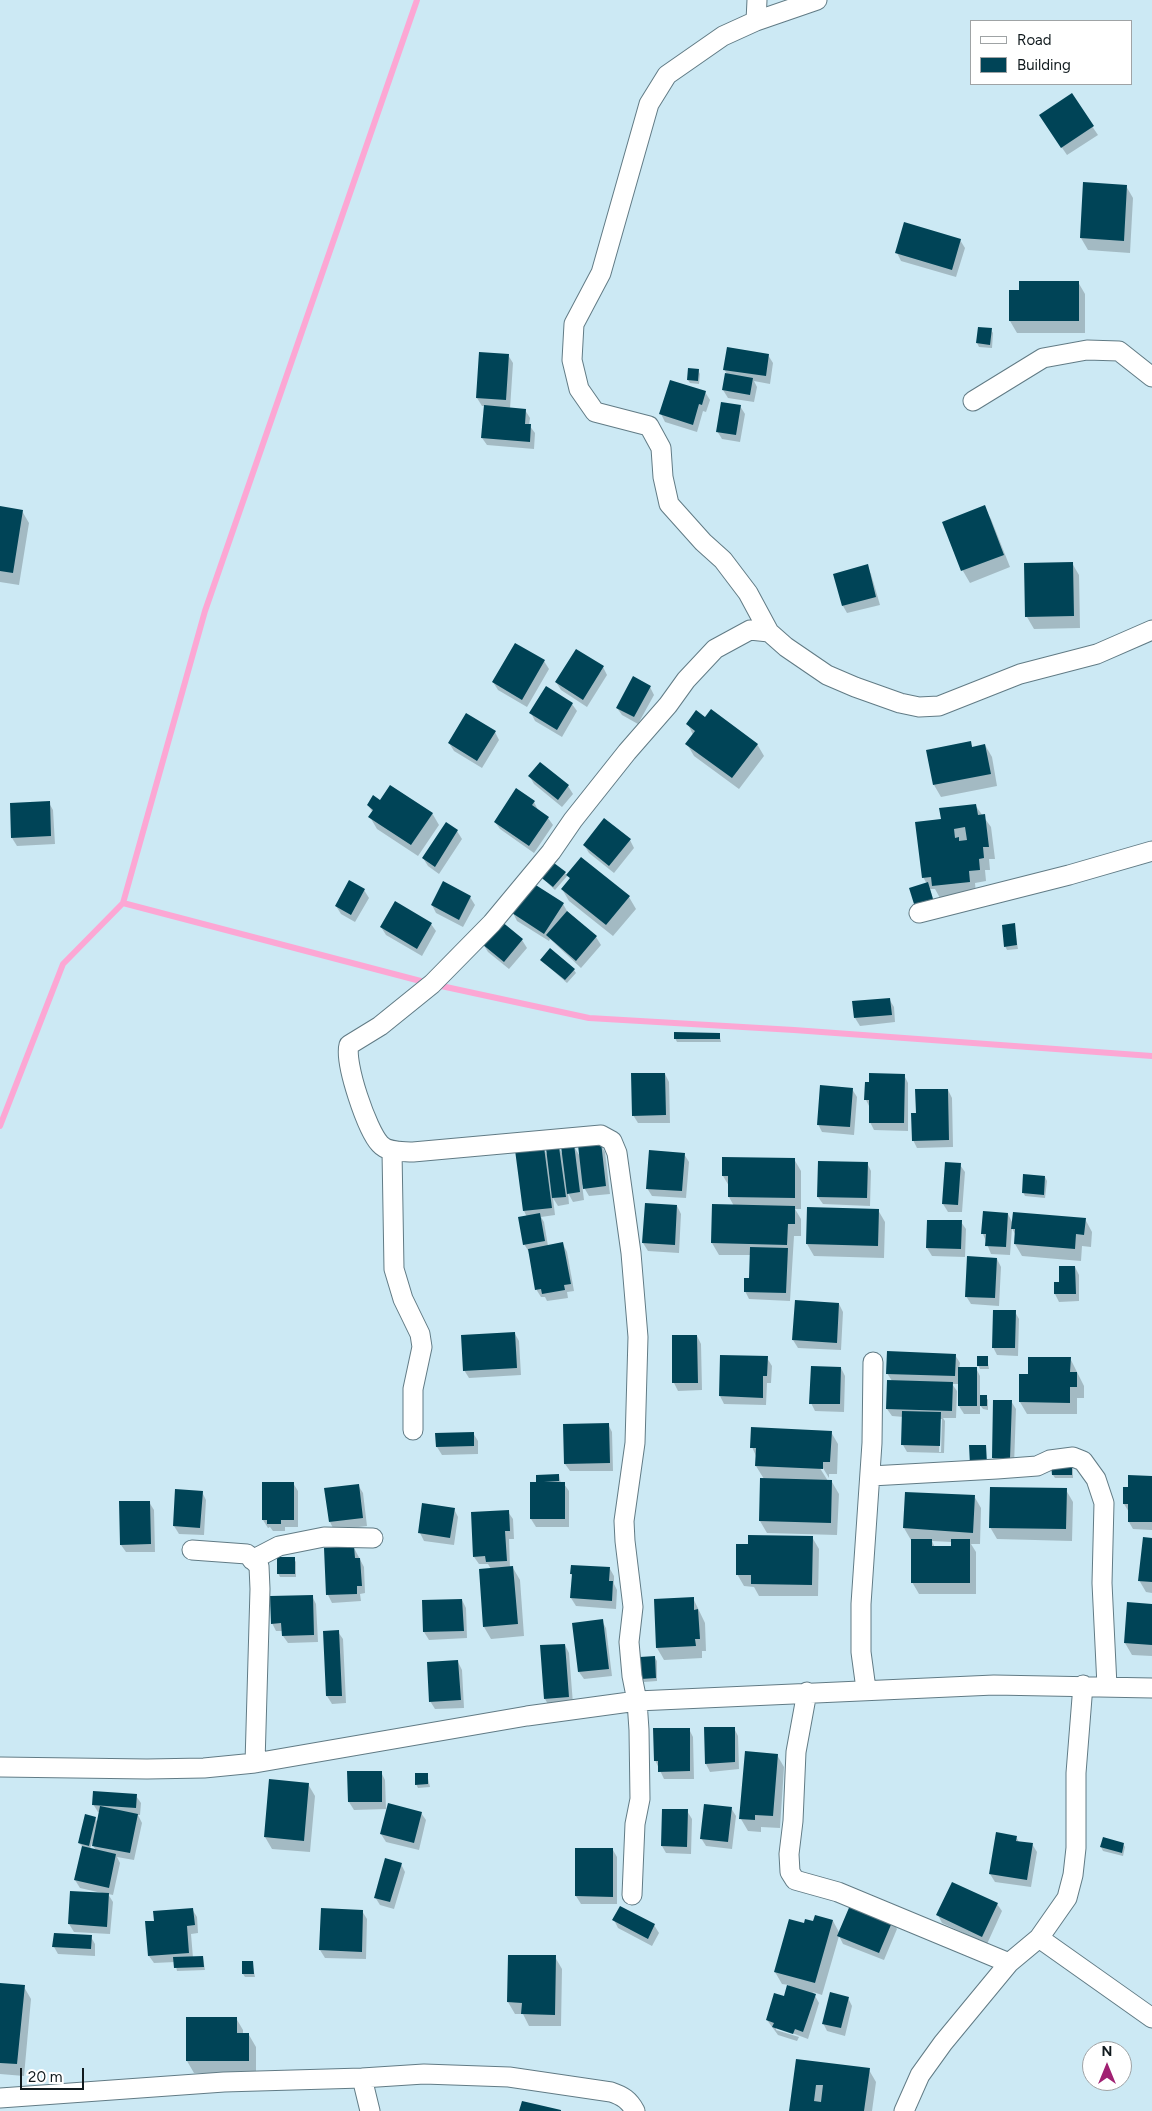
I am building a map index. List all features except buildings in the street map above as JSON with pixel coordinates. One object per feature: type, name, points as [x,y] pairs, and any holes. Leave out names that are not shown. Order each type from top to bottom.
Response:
[{"type":"street","points":[[756,20],[757,0]]},
{"type":"street","points":[[818,0],[756,20],[723,36],[666,75],[649,104],[601,273],[574,324],[572,360],[578,389],[595,412],[649,426],[661,448],[663,477],[669,504],[703,542],[723,560],[748,593],[770,632],[786,647],[828,675],[900,703],[919,707],[939,706],[1020,674],[1097,654],[1152,630]]},
{"type":"street","points":[[973,401],[1043,358],[1087,350],[1119,352],[1152,377]]},
{"type":"street","points":[[632,1895],[635,1824],[640,1799],[639,1730],[629,1642],[633,1607],[624,1521],[636,1443],[638,1336],[617,1152],[612,1141],[601,1135],[413,1152],[392,1151],[380,1144],[369,1124],[352,1077],[347,1054],[349,1046],[380,1026],[432,984],[492,923],[551,852],[573,820],[627,752],[668,705],[686,680],[715,649],[750,630],[770,632]]},
{"type":"street","points":[[919,913],[1069,876],[1152,851]]},
{"type":"street","points":[[392,1151],[394,1269],[403,1299],[420,1334],[422,1347],[413,1389],[413,1430]]},
{"type":"street","points":[[866,1689],[861,1652],[861,1604],[871,1476],[873,1362]]},
{"type":"street","points":[[871,1476],[997,1470],[1036,1466],[1050,1460],[1072,1456],[1083,1461],[1096,1479],[1104,1503],[1102,1583],[1107,1686]]},
{"type":"street","points":[[252,1560],[279,1546],[324,1537],[373,1538]]},
{"type":"street","points":[[192,1550],[246,1554],[259,1566],[255,1763]]},
{"type":"street","points":[[0,1767],[147,1769],[204,1768],[255,1763],[527,1716],[637,1701],[866,1689],[994,1685],[1083,1685],[1152,1688]]},
{"type":"street","points":[[904,2111],[920,2075],[943,2043],[1009,1963],[1039,1938],[1067,1898],[1073,1875],[1076,1848],[1076,1773],[1083,1685]]},
{"type":"street","points":[[807,1692],[796,1752],[789,1854],[790,1872],[795,1880],[838,1892],[1009,1963]]},
{"type":"street","points":[[1039,1938],[1152,2018]]},
{"type":"street","points":[[0,2098],[224,2082],[362,2078],[424,2074],[509,2077],[611,2092],[623,2096],[635,2111]]},
{"type":"street","points":[[362,2078],[370,2111]]},
{"type":"waterway","points":[[0,1126],[63,964],[123,903],[205,611],[417,0]]},
{"type":"waterway","points":[[123,903],[432,984],[589,1018],[794,1030],[1152,1056]]}]
